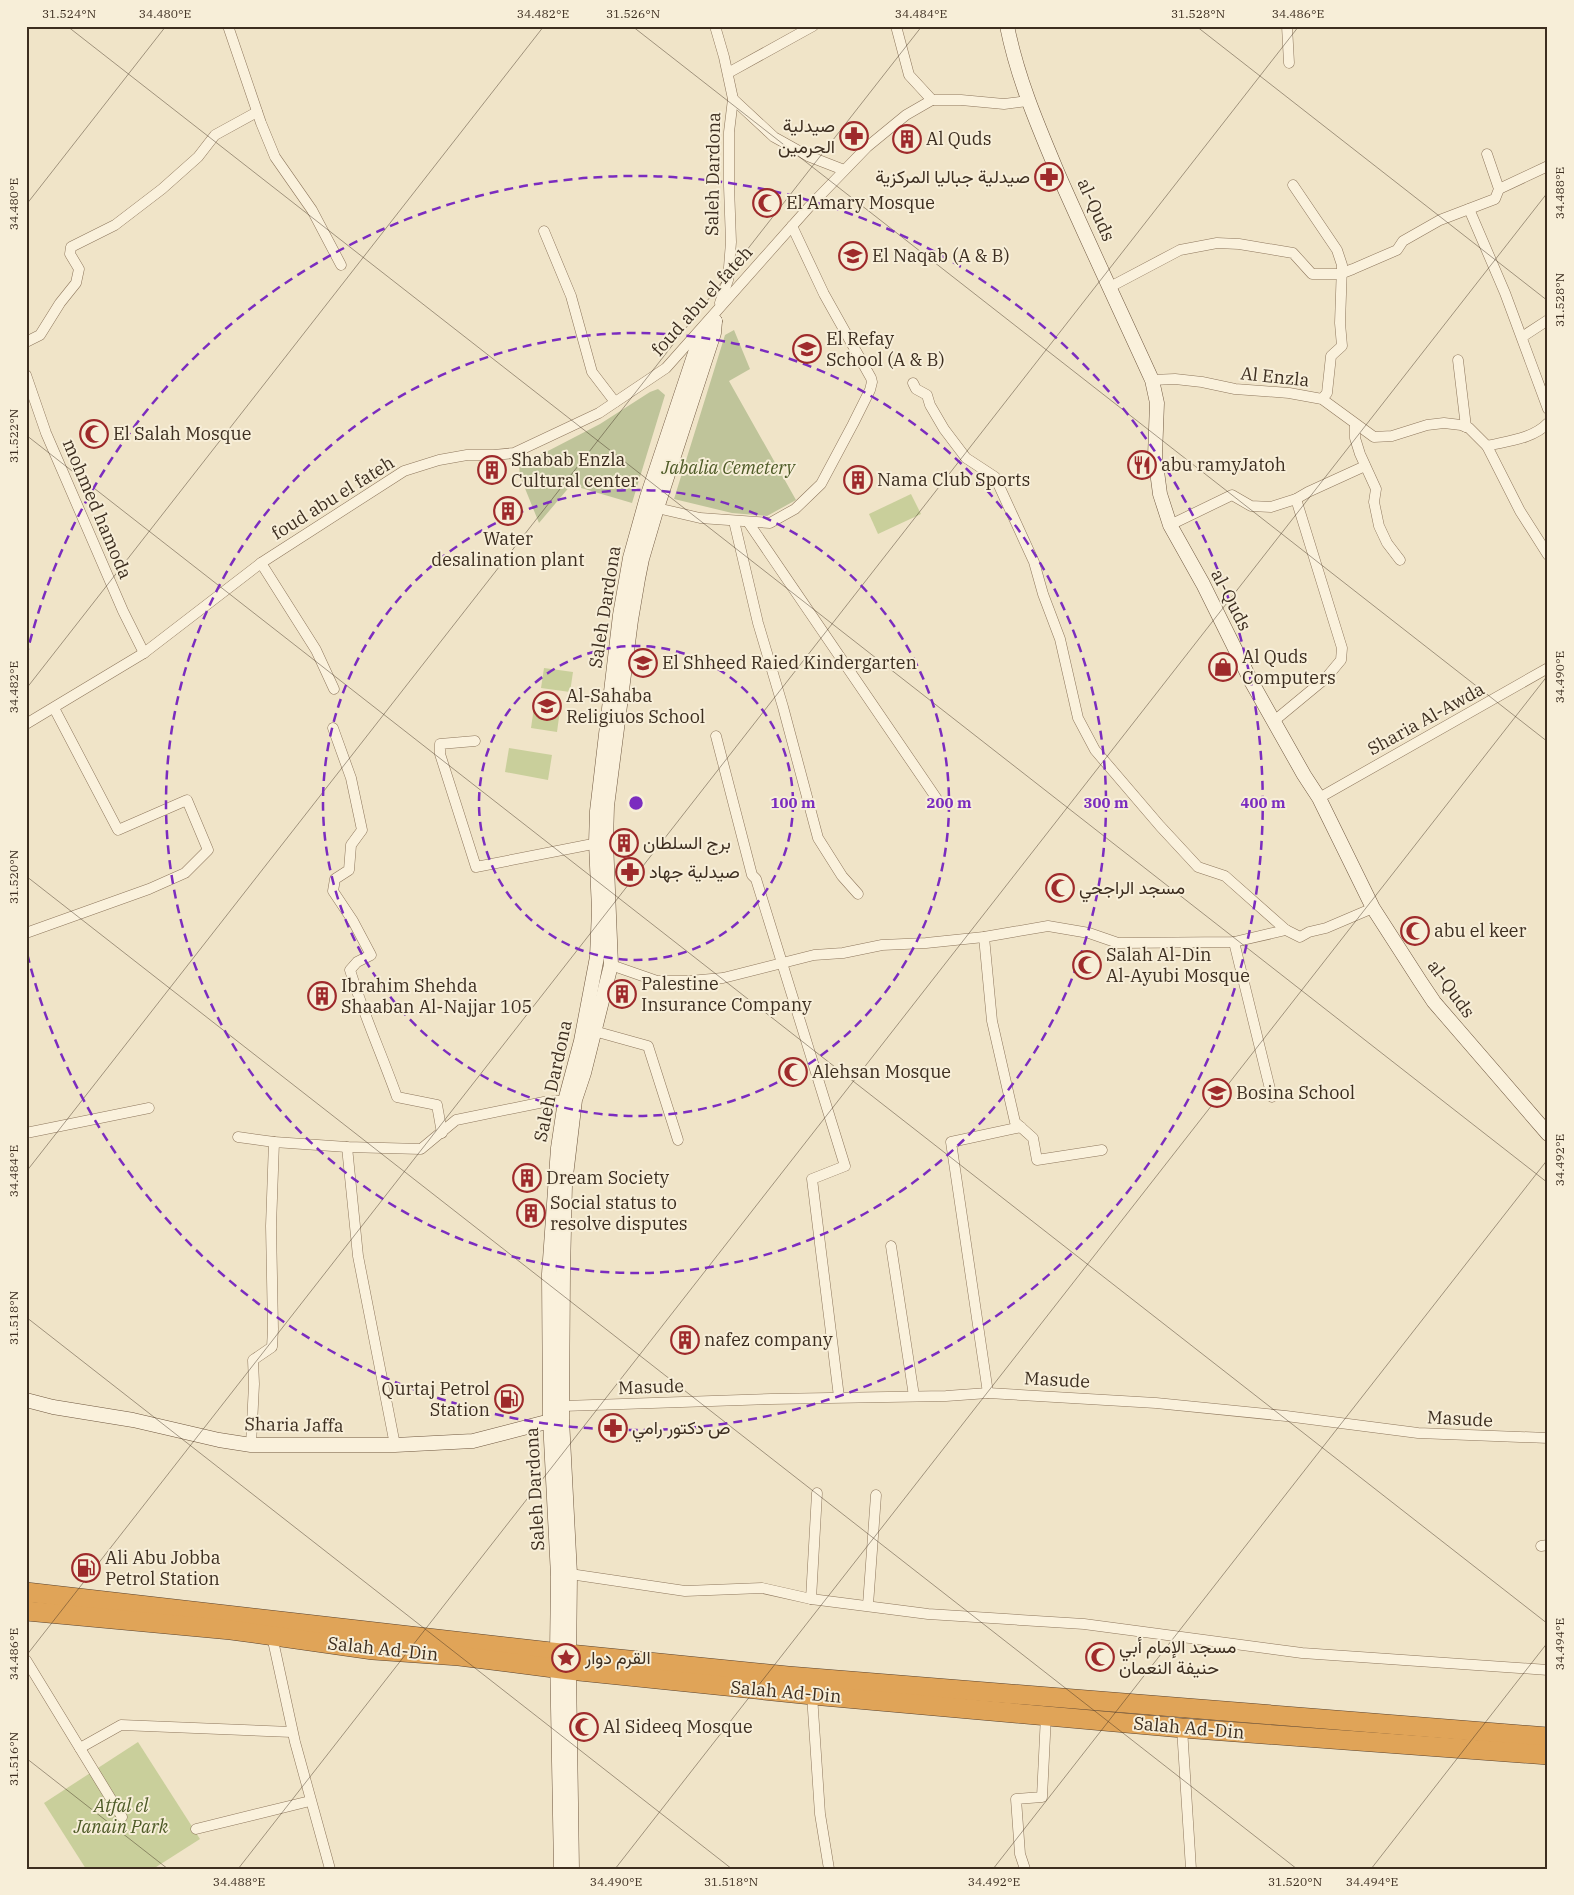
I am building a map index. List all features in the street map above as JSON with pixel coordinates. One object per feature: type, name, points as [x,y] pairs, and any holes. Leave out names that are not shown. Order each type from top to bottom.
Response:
[{"type":"highway","name":"Salah Ad-Din","points":[[26,1592],[812,1695],[1182,1728],[1548,1755]]},
{"type":"highway","name":"Salah Ad-Din","points":[[26,1611],[231,1630],[373,1650],[798,1677],[1548,1737]]},
{"type":"street","points":[[228,26],[257,112],[275,157],[312,210],[341,265]]},
{"type":"street","name":"Saleh Dardona","points":[[561,1869],[563,1661],[570,1574],[549,1274],[558,1148],[570,1100],[597,957],[601,842],[631,620],[642,559],[714,333],[716,315],[728,280],[731,242],[729,132],[733,99],[715,26]]},
{"type":"street","points":[[728,73],[812,26]]},
{"type":"street","points":[[896,26],[909,75],[932,100],[961,100],[1004,104],[1027,101]]},
{"type":"street","name":"al-Quds","points":[[1006,26],[1013,58],[1027,101],[1152,380],[1157,403],[1155,456],[1160,494],[1170,525],[1203,584],[1251,681],[1319,798],[1373,908],[1434,1002],[1548,1134]]},
{"type":"street","points":[[1287,26],[1289,63]]},
{"type":"street","points":[[733,99],[750,112],[764,129],[774,137],[808,156],[844,170]]},
{"type":"street","name":"foud abu el fateh","points":[[26,724],[144,653],[261,563],[404,471],[439,460],[467,455],[514,453],[599,413],[666,368],[716,315],[792,226],[844,170],[867,147],[906,114],[932,100]]},
{"type":"street","points":[[26,342],[40,335],[60,303],[76,283],[79,269],[70,254],[71,248],[115,225],[162,190],[198,157],[214,135],[257,112]]},
{"type":"street","points":[[1110,287],[1180,250],[1218,243],[1246,245],[1293,253],[1312,274],[1340,274],[1397,250],[1403,241],[1440,220],[1495,199],[1499,189],[1487,154]]},
{"type":"street","points":[[1499,189],[1548,166]]},
{"type":"street","points":[[1293,185],[1336,250],[1342,265],[1340,274],[1342,346],[1331,356],[1328,392],[1322,399]]},
{"type":"street","points":[[1469,209],[1505,293],[1548,409]]},
{"type":"street","points":[[657,508],[700,518],[770,523],[795,509],[821,484],[854,424],[872,382],[824,294],[792,226]]},
{"type":"street","points":[[544,231],[571,296],[592,372],[615,402]]},
{"type":"street","name":"Saleh Dardona","points":[[572,1869],[558,1576],[558,1415],[565,1184],[570,1100],[584,1073],[611,965],[601,842],[599,782],[620,615],[630,558],[647,497],[702,332],[716,315]]},
{"type":"street","points":[[1522,337],[1548,320]]},
{"type":"street","points":[[1458,360],[1466,427],[1487,446],[1520,511],[1548,555]]},
{"type":"street","name":"mohmed hamoda","points":[[26,375],[46,433],[123,611],[144,653]]},
{"type":"street","name":"Al Enzla","points":[[1152,380],[1175,379],[1202,382],[1235,389],[1289,393],[1322,399],[1374,437],[1392,436],[1427,425],[1444,422],[1466,427]]},
{"type":"street","points":[[913,383],[916,389],[927,395],[930,405],[944,429],[966,458],[995,477],[1034,562],[1042,594],[1060,639],[1078,718],[1095,750],[1160,826],[1198,867],[1225,876],[1286,930],[1300,937],[1373,908]]},
{"type":"street","points":[[1487,446],[1527,436],[1548,423]]},
{"type":"street","points":[[1355,424],[1354,438],[1376,489],[1374,502],[1379,526],[1387,543],[1400,560]]},
{"type":"street","points":[[1170,525],[1232,495],[1251,506],[1271,507],[1296,499],[1365,466]]},
{"type":"street","points":[[1274,721],[1326,678],[1342,660],[1342,648],[1296,499]]},
{"type":"street","points":[[734,521],[758,623],[783,707],[818,838],[842,876],[858,894]]},
{"type":"street","points":[[748,522],[939,802]]},
{"type":"street","points":[[261,563],[316,650],[334,689]]},
{"type":"street","name":"Sharia Al-Awda","points":[[1319,798],[1548,668]]},
{"type":"street","points":[[26,933],[149,889],[185,873],[208,850],[187,800],[118,830],[54,708]]},
{"type":"street","points":[[334,728],[351,778],[362,830],[351,845],[349,870],[335,879],[333,891],[354,921],[371,955],[357,962],[350,970],[359,1000],[398,1098],[437,1105],[442,1133]]},
{"type":"street","points":[[716,736],[752,875],[756,879],[845,1166],[812,1179],[839,1397]]},
{"type":"street","points":[[475,740],[440,744],[440,754],[476,867],[601,842]]},
{"type":"street","points":[[611,965],[657,980],[689,981],[723,978],[814,955],[843,953],[882,945],[926,944],[984,937],[1048,926],[1089,933],[1118,943],[1234,942],[1286,930]]},
{"type":"street","points":[[984,937],[992,1021],[1015,1122],[1033,1138],[1037,1160],[1102,1150]]},
{"type":"street","points":[[1234,942],[1272,1097]]},
{"type":"street","points":[[594,1031],[648,1046],[678,1140]]},
{"type":"street","points":[[238,1137],[274,1142],[347,1147],[421,1149],[456,1120],[544,1102],[570,1100]]},
{"type":"street","points":[[26,1133],[149,1108]]},
{"type":"street","points":[[988,1393],[951,1142],[1022,1127]]},
{"type":"street","points":[[252,1445],[253,1360],[272,1347],[274,1329],[271,1226],[274,1142]]},
{"type":"street","points":[[347,1147],[358,1256],[395,1445]]},
{"type":"street","points":[[891,1246],[914,1396]]},
{"type":"street","name":"Masude","points":[[558,1415],[839,1397],[988,1393],[1174,1405],[1286,1416],[1418,1433],[1548,1438]]},
{"type":"street","name":"Sharia Jaffa","points":[[26,1400],[53,1407],[132,1420],[219,1440],[252,1445],[395,1445],[473,1441],[558,1415]]},
{"type":"street","points":[[811,1599],[816,1494]]},
{"type":"street","points":[[868,1605],[876,1495]]},
{"type":"street","points":[[570,1574],[685,1591],[762,1588],[811,1599],[928,1614],[1084,1624],[1302,1653],[1548,1670]]},
{"type":"street","points":[[272,1636],[292,1732],[330,1869]]},
{"type":"street","points":[[26,1660],[122,1817]]},
{"type":"street","points":[[812,1695],[820,1814],[829,1869]]},
{"type":"street","points":[[1025,1869],[1020,1854],[1016,1799],[1042,1797],[1046,1715]]},
{"type":"street","points":[[80,1748],[121,1725],[292,1732]]},
{"type":"street","points":[[1182,1728],[1191,1869]]},
{"type":"street","points":[[196,1829],[310,1801]]},
{"type":"green space","name":"Jabalia Cemetery","points":[[734,330],[750,369],[729,381],[796,500],[767,516],[732,513],[674,499],[725,335]]},
{"type":"green space","name":"Jabalia Cemetery","points":[[658,389],[665,395],[632,503],[571,485],[539,523],[520,476],[519,466],[600,424],[650,392]]},
{"type":"green space","points":[[911,494],[921,514],[878,534],[869,514]]},
{"type":"green space","points":[[544,668],[573,672],[570,692],[541,688]]},
{"type":"green space","points":[[534,707],[560,710],[557,732],[531,728]]},
{"type":"green space","points":[[509,748],[552,755],[548,780],[505,772]]},
{"type":"green space","name":"Atfal el Janain Park","points":[[138,1742],[200,1839],[153,1869],[86,1869],[44,1803]]},
{"type":"place","name":"صيدلية الحرمين","points":[[854,136]]},
{"type":"place","name":"Al Quds","points":[[907,139]]},
{"type":"place","name":"صيدلية جباليا المركزية","points":[[1049,177]]},
{"type":"place","name":"El Amary Mosque","points":[[767,203]]},
{"type":"place","name":"El Naqab (A & B)","points":[[853,256]]},
{"type":"place","name":"El Refay School (A & B)","points":[[807,349]]},
{"type":"place","name":"El Salah Mosque","points":[[94,434]]},
{"type":"place","name":"abu ramyJatoh","points":[[1142,465]]},
{"type":"place","name":"Shabab Enzla Cultural center","points":[[492,470]]},
{"type":"place","name":"Nama Club Sports","points":[[858,480]]},
{"type":"place","name":"Water desalination plant","points":[[508,511]]},
{"type":"place","name":"El Shheed Raied Kindergarten","points":[[643,663]]},
{"type":"place","name":"Al Quds Computers","points":[[1223,667]]},
{"type":"place","name":"Al-Sahaba Religiuos School","points":[[547,706]]},
{"type":"place","name":"برج السلطان","points":[[624,843]]},
{"type":"place","name":"صيدلية جهاد","points":[[630,872]]},
{"type":"place","name":"مسجد الراجحي","points":[[1060,888]]},
{"type":"place","name":"abu el keer","points":[[1415,931]]},
{"type":"place","name":"Salah Al-Din Al-Ayubi Mosque","points":[[1087,965]]},
{"type":"place","name":"Palestine Insurance Company","points":[[622,994]]},
{"type":"place","name":"Ibrahim Shehda Shaaban Al-Najjar 105","points":[[322,996]]},
{"type":"place","name":"Alehsan Mosque","points":[[793,1072]]},
{"type":"place","name":"Bosina School","points":[[1217,1093]]},
{"type":"place","name":"Dream Society","points":[[527,1178]]},
{"type":"place","name":"Social status to resolve disputes","points":[[531,1213]]},
{"type":"place","name":"nafez company","points":[[685,1340]]},
{"type":"place","name":"Qurtaj Petrol Station","points":[[509,1399]]},
{"type":"place","name":"ص دكتور رامي","points":[[613,1428]]},
{"type":"place","name":"Ali Abu Jobba Petrol Station","points":[[86,1568]]},
{"type":"place","name":"مسجد الإمام أبي حنيفة النعمان","points":[[1100,1657]]},
{"type":"place","name":"القرم دوار","points":[[566,1658]]},
{"type":"place","name":"Al Sideeq Mosque","points":[[584,1727]]}]
